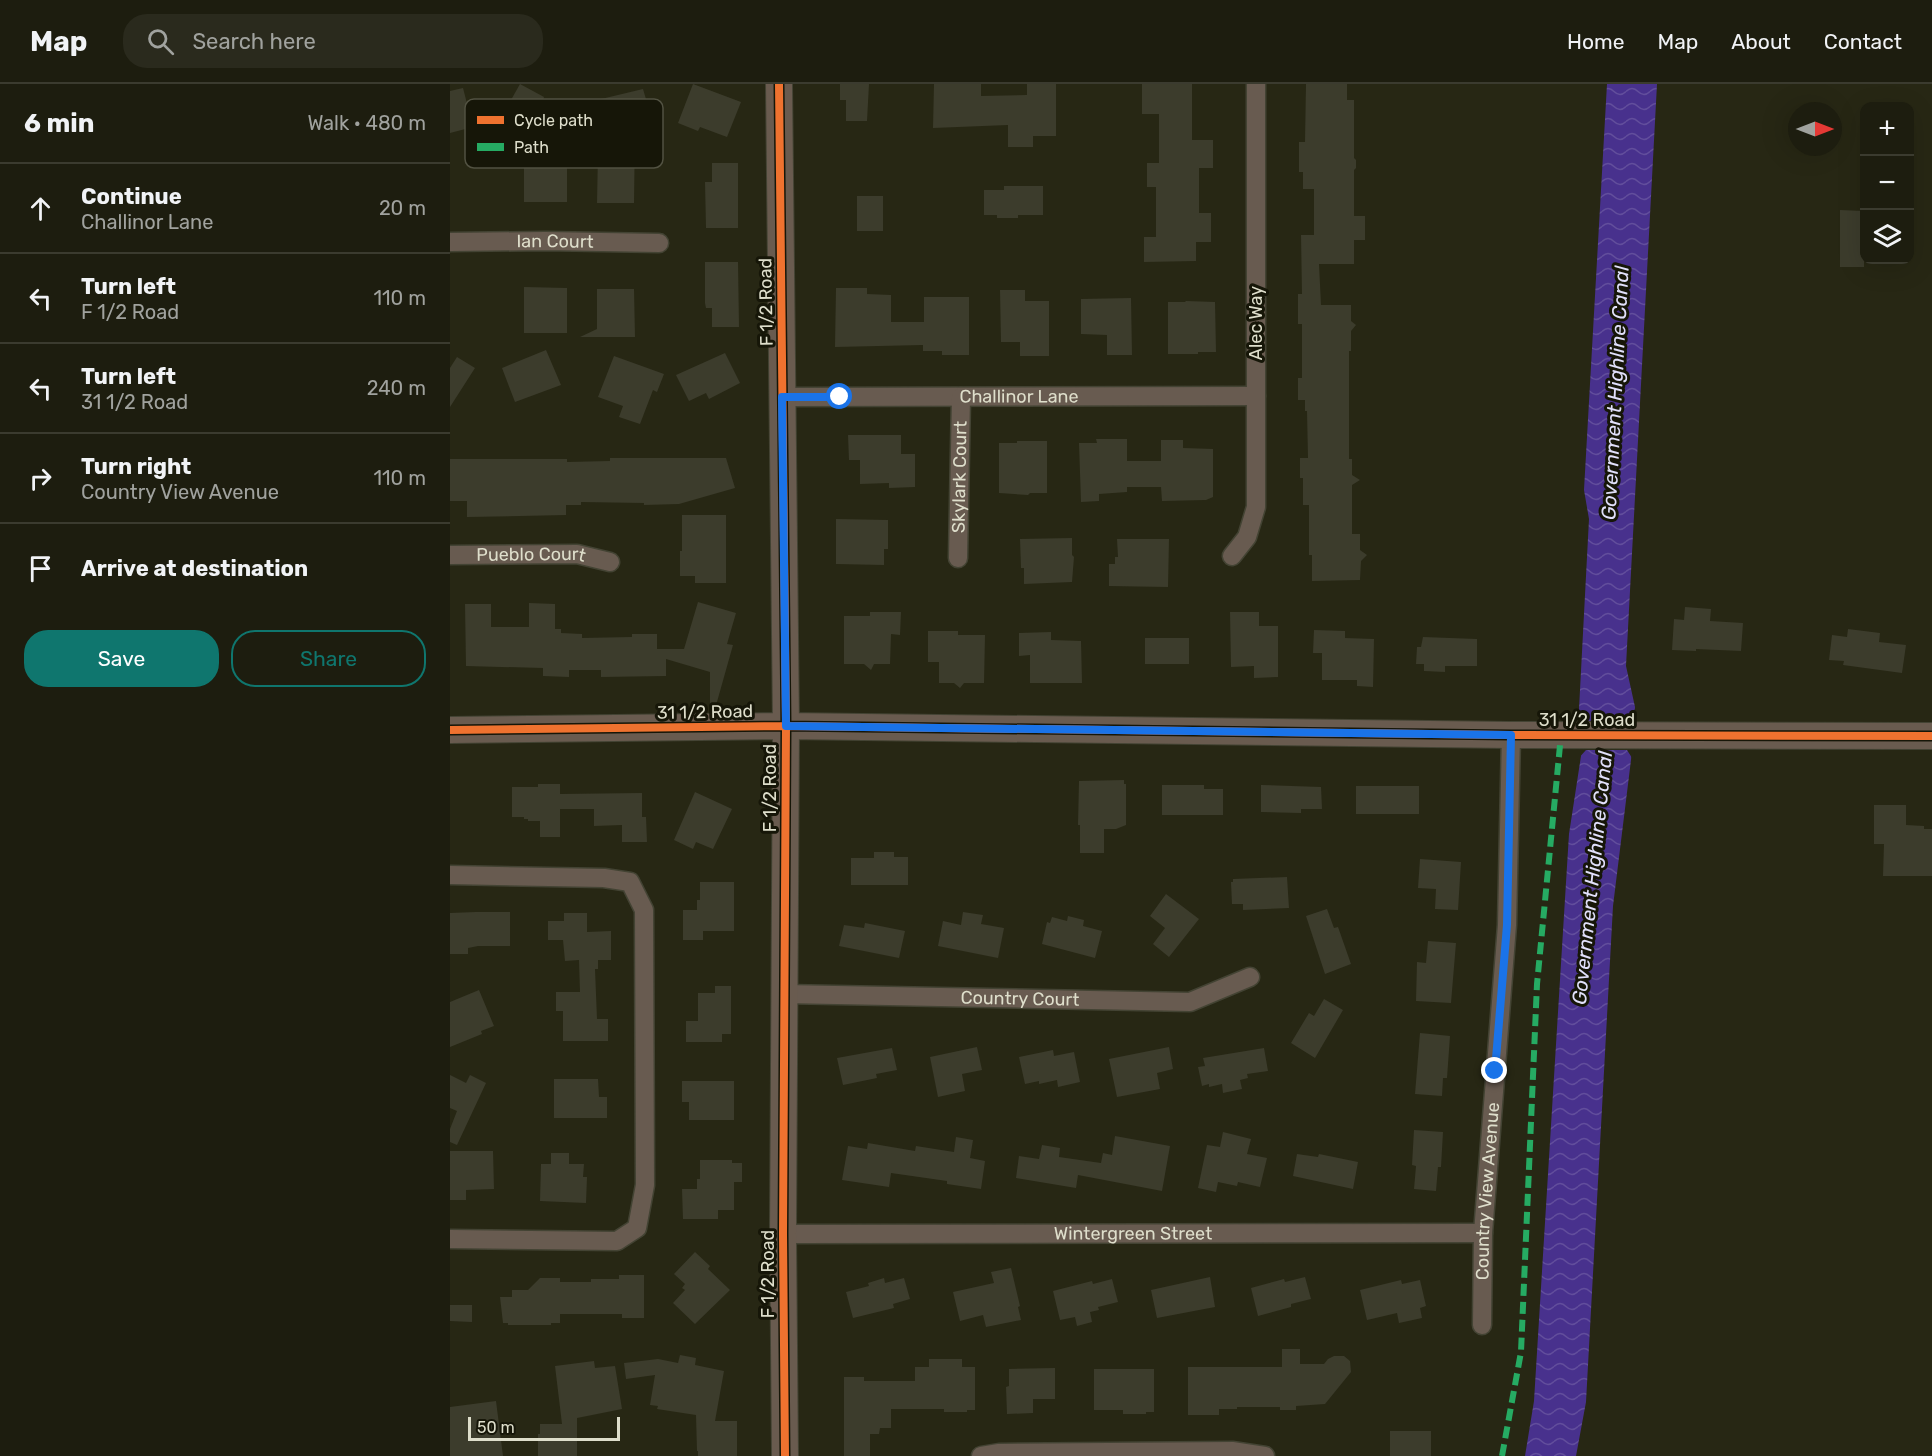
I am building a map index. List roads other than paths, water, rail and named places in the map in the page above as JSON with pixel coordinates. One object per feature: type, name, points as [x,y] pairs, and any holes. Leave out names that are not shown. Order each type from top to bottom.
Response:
[{"type":"street","name":"F 1/2 Road","points":[[779,84],[786,726],[783,1234],[785,1456]]},
{"type":"street","name":"Alec Way","points":[[1232,556],[1247,537],[1256,507],[1256,84]]},
{"type":"street","name":"Ian Court","points":[[450,242],[659,243]]},
{"type":"street","name":"Challinor Lane","points":[[782,397],[1256,396]]},
{"type":"street","name":"Skylark Court","points":[[958,558],[961,397]]},
{"type":"street","name":"Pueblo Court","points":[[450,555],[577,554],[610,562]]},
{"type":"street","name":"31 1/2 Road","points":[[450,730],[786,726],[1511,735],[1932,736]]},
{"type":"street","name":"Country View Avenue","points":[[1482,1326],[1483,1233],[1507,925],[1511,735]]},
{"type":"street","points":[[450,875],[604,878],[630,882],[644,910],[645,1046],[645,1185],[637,1228],[617,1240],[450,1239]]},
{"type":"street","name":"Country Court","points":[[784,994],[1190,1002],[1250,977]]},
{"type":"street","name":"Wintergreen Street","points":[[783,1234],[1483,1233]]},
{"type":"street","points":[[981,1456],[999,1453],[1209,1452],[1265,1456]]},
{"type":"water","name":"Government Highline Canal","points":[[1607,84],[1657,84],[1626,666],[1635,707],[1631,760],[1613,906],[1586,1402],[1576,1456],[1525,1456],[1534,1401],[1569,834],[1581,756],[1579,709],[1589,519],[1584,490]]}]
